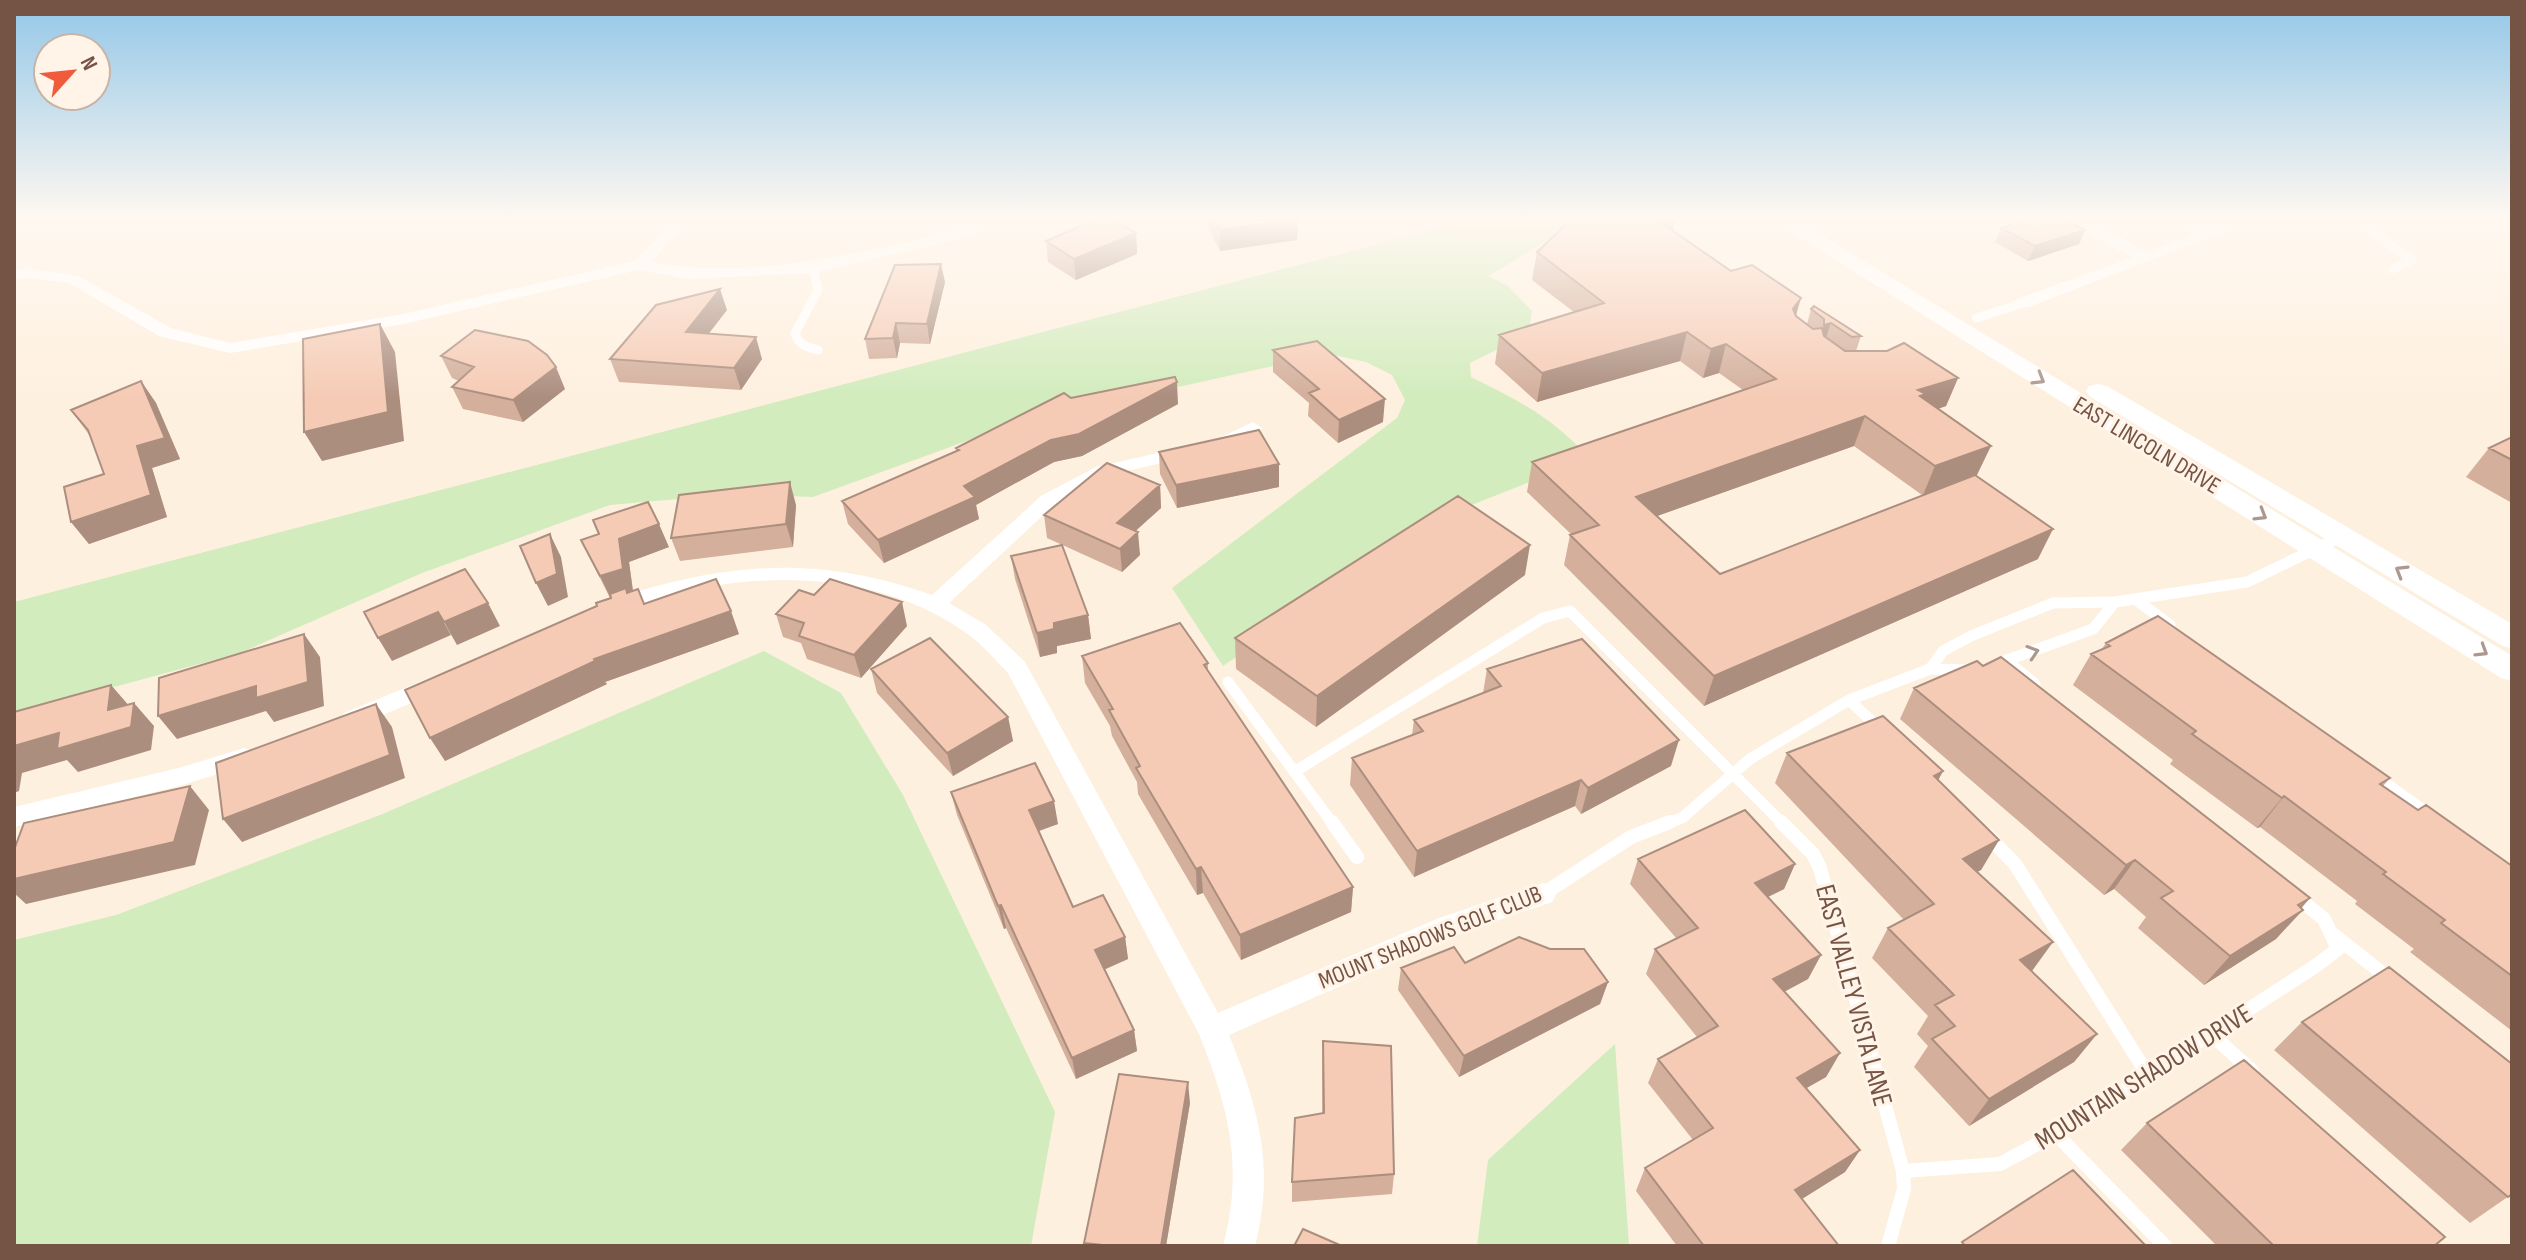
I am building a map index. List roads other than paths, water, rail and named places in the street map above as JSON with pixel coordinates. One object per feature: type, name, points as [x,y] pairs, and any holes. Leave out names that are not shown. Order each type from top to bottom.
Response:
[{"type":"main road","name":"EAST LINCOLN DRIVE","points":[[1878,279],[2330,542],[2512,638]]},
{"type":"main road","points":[[1884,279],[1901,284],[1987,335],[2019,344]]},
{"type":"main road","name":"EAST LINCOLN DRIVE","points":[[1912,279],[2330,542],[2512,670]]},
{"type":"street","points":[[71,279],[165,332],[230,348],[403,319],[579,279]]},
{"type":"street","points":[[2023,303],[2090,279]]},
{"type":"street","points":[[935,604],[1048,500],[1103,471],[1221,444],[1253,428]]},
{"type":"street","points":[[591,615],[697,581],[769,574],[813,574],[905,592],[935,604],[980,630],[1017,668],[1212,1029],[1235,1086],[1251,1148],[1245,1226],[1239,1246]]},
{"type":"street","points":[[334,726],[448,678]]},
{"type":"street","points":[[14,817],[179,777],[263,751]]},
{"type":"street","name":"MOUNT SHADOWS GOLF CLUB","points":[[1212,1029],[1449,926],[1543,894]]},
{"type":"lane","points":[[815,279],[818,290],[798,319],[796,332],[799,342],[806,348],[818,350]]},
{"type":"lane","points":[[1976,318],[2023,303]]},
{"type":"lane","points":[[1930,669],[1943,651],[1971,636],[2053,603],[2115,602],[2247,582],[2330,542]]},
{"type":"lane","points":[[2135,599],[2185,636]]},
{"type":"lane","points":[[1930,669],[1975,671],[2093,629],[2115,602]]},
{"type":"lane","name":"EAST VALLEY VISTA LANE","points":[[1294,772],[1543,618],[1570,611],[1813,854],[1820,868],[1903,1171],[1904,1189],[1888,1246]]},
{"type":"lane","points":[[2006,660],[2043,690]]},
{"type":"lane","name":"MOUNT SHADOWS GOLF CLUB","points":[[1543,894],[1631,837],[1682,818],[1750,759],[1849,700],[1930,669]]},
{"type":"lane","points":[[1228,682],[1357,857]]},
{"type":"lane","points":[[1849,700],[1891,740]]},
{"type":"lane","points":[[2359,765],[2448,827]]},
{"type":"lane","points":[[1974,821],[2015,864],[2148,1075]]},
{"type":"lane","points":[[2288,890],[2324,919],[2333,934],[2405,990]]},
{"type":"lane","name":"MOUNTAIN SHADOW DRIVE","points":[[1903,1171],[2000,1164],[2056,1134],[2338,949],[2333,934]]},
{"type":"lane","points":[[2211,1034],[2270,1087]]},
{"type":"lane","points":[[2056,1134],[2165,1246]]}]
